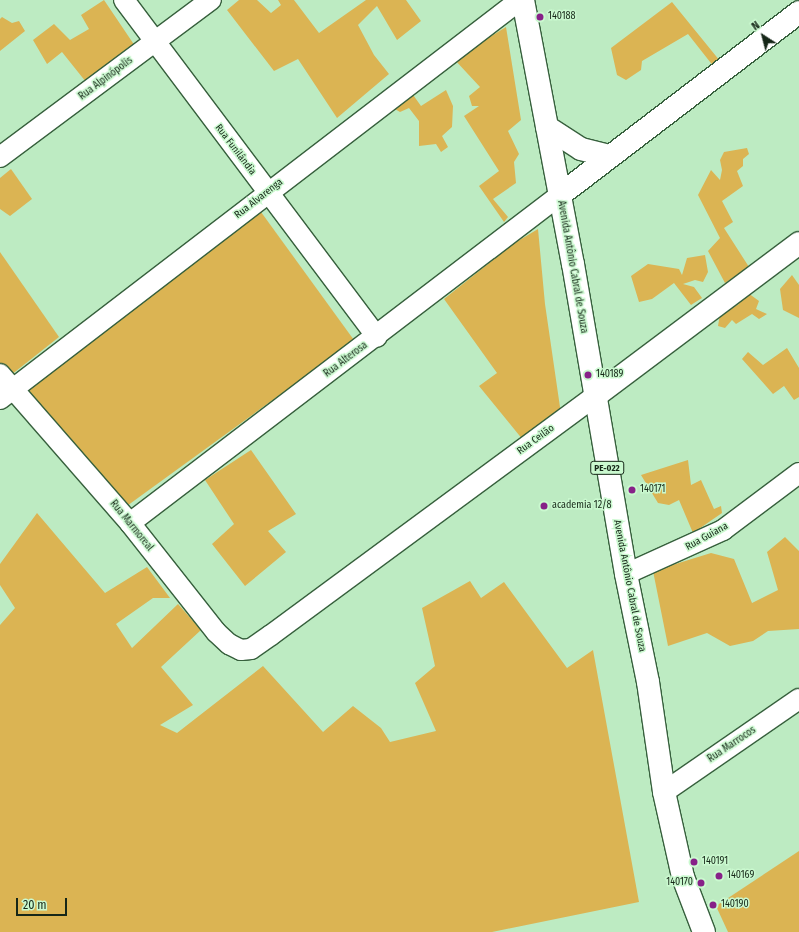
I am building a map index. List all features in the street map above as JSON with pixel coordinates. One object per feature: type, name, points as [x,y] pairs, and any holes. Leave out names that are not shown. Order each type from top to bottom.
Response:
[{"type":"main road","name":"Avenida Antônio Cabral de Souza","points":[[522,0],[560,195],[626,574],[648,682],[664,792],[683,877],[704,932]]},
{"type":"main road","points":[[560,195],[799,12]]},
{"type":"main road","points":[[547,127],[581,149],[610,156]]},
{"type":"main road","name":"Rua Ceilão","points":[[594,397],[799,243]]},
{"type":"street","name":"Rua Funilândia","points":[[124,0],[154,43],[377,336]]},
{"type":"street","name":"Rua Alpinópolis","points":[[0,157],[211,0]]},
{"type":"street","name":"Rua Alvarenga","points":[[6,394],[267,192],[522,0]]},
{"type":"street","name":"Rua Alterosa","points":[[130,523],[560,195]]},
{"type":"street","name":"Rua Marmoreal","points":[[0,374],[6,394],[130,523],[216,632],[229,644],[241,650],[251,649],[271,635]]},
{"type":"street","name":"Rua Ceilão","points":[[271,635],[594,397]]},
{"type":"street","name":"Rua Guiana","points":[[626,574],[723,530],[799,473]]},
{"type":"street","name":"Rua Marrocos","points":[[664,792],[799,699]]},
{"type":"shaded area","points":[[104,0],[135,46],[86,82],[62,52],[47,64],[33,40],[54,24],[70,40],[89,29],[81,15]]},
{"type":"shaded area","points":[[239,0],[257,0],[271,13],[281,5],[278,0],[294,0],[319,33],[366,0],[406,0],[421,21],[397,40],[377,6],[358,25],[374,55],[389,74],[337,118],[298,59],[274,71],[227,10]]},
{"type":"shaded area","points":[[672,2],[720,61],[714,67],[688,34],[642,61],[641,70],[626,80],[617,75],[611,48]]},
{"type":"shaded area","points":[[2,17],[12,23],[19,21],[25,31],[0,51],[0,19]]},
{"type":"shaded area","points":[[506,27],[521,120],[508,131],[519,154],[514,162],[516,183],[493,199],[508,217],[504,222],[479,186],[499,171],[464,116],[479,106],[472,106],[469,96],[480,87],[454,59]]},
{"type":"shaded area","points":[[446,90],[453,106],[452,127],[442,136],[448,147],[441,152],[436,144],[419,146],[419,121],[409,108],[400,112],[388,105],[411,92],[421,106]]},
{"type":"shaded area","points":[[747,148],[749,154],[743,159],[743,166],[737,171],[743,186],[722,201],[733,222],[724,228],[749,267],[725,283],[708,251],[720,238],[698,195],[711,170],[720,180],[722,170],[720,160],[724,152]]},
{"type":"shaded area","points":[[11,169],[32,199],[10,216],[0,209],[0,178]]},
{"type":"shaded area","points":[[261,212],[354,341],[117,513],[23,385]]},
{"type":"shaded area","points":[[538,229],[545,304],[561,414],[523,440],[479,386],[497,373],[444,299],[513,244]]},
{"type":"shaded area","points":[[0,252],[59,337],[11,375],[0,363]]},
{"type":"shaded area","points":[[705,255],[708,272],[703,282],[695,280],[683,284],[694,287],[702,298],[691,305],[674,283],[652,299],[639,302],[631,276],[648,264],[679,269],[682,275],[687,258]]},
{"type":"shaded area","points":[[792,275],[799,285],[799,318],[783,310],[780,289]]},
{"type":"shaded area","points":[[748,293],[759,301],[756,309],[767,314],[759,319],[752,314],[736,324],[732,320],[725,328],[718,326],[720,314],[739,304],[739,299]]},
{"type":"shaded area","points":[[787,348],[799,368],[799,397],[794,400],[784,386],[773,394],[742,359],[748,352],[763,365]]},
{"type":"shaded area","points":[[251,450],[296,514],[268,531],[286,552],[245,586],[212,544],[234,524],[205,480]]},
{"type":"shaded area","points":[[688,460],[691,485],[701,480],[714,509],[721,506],[722,513],[693,533],[679,500],[669,505],[658,503],[641,475]]},
{"type":"shaded area","points":[[37,513],[105,593],[147,567],[170,598],[153,598],[116,624],[132,648],[178,604],[201,630],[161,667],[193,705],[160,725],[177,733],[263,666],[323,732],[353,706],[381,728],[390,742],[436,731],[415,683],[435,666],[422,608],[470,581],[481,598],[504,582],[567,668],[593,650],[639,902],[492,932],[0,932],[0,625],[15,608],[0,585],[0,564]]},
{"type":"shaded area","points":[[785,537],[799,551],[799,629],[768,631],[753,641],[730,646],[707,633],[668,646],[653,571],[711,553],[734,559],[752,603],[778,590],[767,552]]},
{"type":"shaded area","points":[[799,851],[799,932],[728,932],[716,906]]},
{"type":"place","name":"140188","points":[[540,17]]},
{"type":"place","name":"140189","points":[[588,375]]},
{"type":"place","name":"140171","points":[[632,490]]},
{"type":"place","name":"academia 12/8","points":[[544,506]]},
{"type":"place","name":"140191","points":[[694,862]]},
{"type":"place","name":"140169","points":[[719,876]]},
{"type":"place","name":"140170","points":[[701,883]]},
{"type":"place","name":"140190","points":[[713,905]]}]
